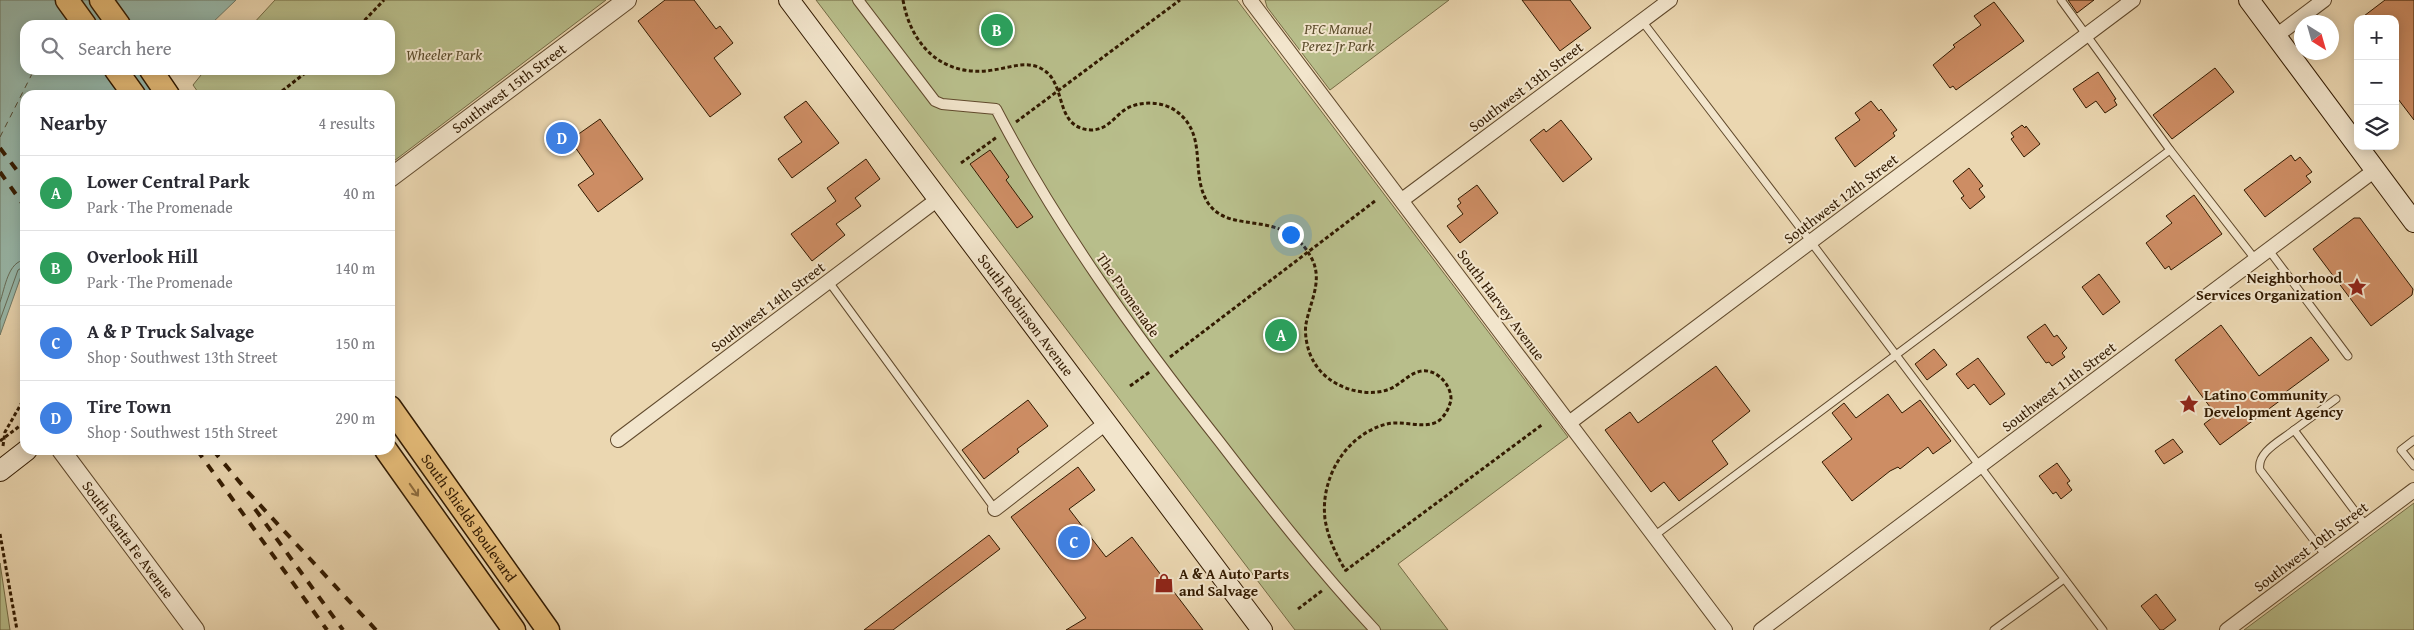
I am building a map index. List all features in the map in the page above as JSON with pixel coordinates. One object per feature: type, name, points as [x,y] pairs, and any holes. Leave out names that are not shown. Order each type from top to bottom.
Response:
[{"type":"main road","points":[[67,0],[81,20]]},
{"type":"main road","points":[[101,0],[115,20]]},
{"type":"main road","name":"South Robinson Avenue","points":[[789,0],[1262,630]]},
{"type":"main road","points":[[2249,0],[2414,222]]},
{"type":"main road","points":[[120,75],[130,90]]},
{"type":"main road","points":[[154,75],[165,90]]},
{"type":"main road","name":"South Shields Boulevard","points":[[395,414],[548,630]]},
{"type":"main road","points":[[0,471],[21,455]]},
{"type":"main road","name":"South Shields Boulevard","points":[[390,455],[514,630]]},
{"type":"street","name":"Southwest 15th Street","points":[[395,174],[627,0]]},
{"type":"street","name":"The Promenade","points":[[858,0],[935,101],[942,104],[996,109],[1035,181],[1077,248],[1159,365],[1332,584],[1375,630]]},
{"type":"street","name":"South Harvey Avenue","points":[[1250,0],[1725,630]]},
{"type":"street","name":"Southwest 13th Street","points":[[1402,200],[1670,0]]},
{"type":"street","name":"Southwest 12th Street","points":[[1569,423],[2133,0]]},
{"type":"street","points":[[2276,36],[2324,0]]},
{"type":"street","name":"Southwest 11th Street","points":[[1761,630],[2375,170]]},
{"type":"street","name":"Southwest 14th Street","points":[[618,440],[938,199]]},
{"type":"street","points":[[995,509],[1106,423]]},
{"type":"street","name":"South Santa Fe Avenue","points":[[65,455],[195,630]]},
{"type":"street","name":"Southwest 10th Street","points":[[2227,630],[2414,490]]},
{"type":"lane","points":[[2061,0],[2170,150],[2255,259]]},
{"type":"lane","points":[[1642,21],[2103,630]]},
{"type":"lane","points":[[1654,536],[2170,150]]},
{"type":"lane","points":[[2268,249],[2348,356]]},
{"type":"lane","points":[[829,282],[995,509]]},
{"type":"lane","points":[[2326,556],[2260,470],[2259,465],[2264,453],[2336,399]]},
{"type":"lane","points":[[2294,430],[2366,526]]},
{"type":"lane","points":[[2414,440],[2401,450],[2414,466]]},
{"type":"lane","points":[[1994,630],[2064,578]]},
{"type":"path","points":[[365,20],[384,0]]},
{"type":"path","points":[[903,0],[906,16],[913,35],[927,52],[957,68],[976,72],[1022,64],[1038,66],[1046,71],[1058,91],[1064,114],[1077,127],[1092,130],[1105,127],[1125,109],[1151,102],[1173,108],[1193,128],[1201,188],[1209,204],[1219,214],[1235,221],[1269,224],[1286,231],[1301,243],[1307,252],[1316,271],[1316,286],[1306,325],[1307,342],[1314,363],[1330,379],[1345,389],[1370,392],[1388,390],[1422,371],[1432,372],[1440,377],[1449,387],[1451,400],[1447,412],[1438,421],[1427,424],[1404,422],[1388,424],[1368,431],[1350,444],[1337,461],[1329,484],[1325,517],[1330,540],[1346,571]]},
{"type":"path","points":[[961,163],[1180,0]]},
{"type":"path","points":[[284,90],[303,75]]},
{"type":"path","points":[[1130,386],[1374,201]]},
{"type":"path","points":[[3,451],[5,432],[20,406]]},
{"type":"path","points":[[1298,609],[1543,424]]},
{"type":"path","points":[[0,441],[20,426]]},
{"type":"path","points":[[0,534],[17,630]]},
{"type":"green space","name":"Wheeler Park","points":[[275,0],[606,0],[395,160],[395,90],[196,90],[193,85],[201,75],[395,75],[395,20],[257,20]]},
{"type":"green space","points":[[816,0],[1237,0],[1568,437],[1398,564],[1448,630],[1295,630]]},
{"type":"green space","name":"PFC Manuel Perez Jr Park","points":[[1265,0],[1449,0],[1330,90],[1267,7]]},
{"type":"green space","points":[[2414,503],[2414,630],[2244,630]]},
{"type":"green space","points":[[0,563],[10,630],[0,630]]},
{"type":"water","points":[[0,0],[236,0],[215,20],[20,20],[20,75],[168,75],[157,90],[20,90],[20,279],[0,335]]},
{"type":"building","points":[[665,0],[694,0],[716,29],[720,26],[733,43],[714,58],[741,94],[710,117],[638,21]]},
{"type":"building","points":[[1522,0],[1570,0],[1591,28],[1560,51]]},
{"type":"building","points":[[2068,0],[2094,0],[2077,13]]},
{"type":"building","points":[[2385,0],[2414,0],[2414,120],[2399,100],[2399,15],[2365,15]]},
{"type":"building","points":[[1994,2],[2024,41],[1956,90],[1953,86],[1950,88],[1933,65],[1955,47],[1953,45],[1981,25],[1974,16]]},
{"type":"building","points":[[2215,68],[2234,92],[2172,139],[2153,115]]},
{"type":"building","points":[[2098,72],[2116,99],[2114,100],[2117,105],[2105,113],[2096,101],[2086,108],[2073,89]]},
{"type":"building","points":[[806,101],[839,143],[792,178],[778,159],[802,142],[784,117]]},
{"type":"building","points":[[1871,101],[1879,111],[1881,109],[1897,130],[1893,133],[1895,136],[1855,167],[1835,138],[1860,120],[1855,113]]},
{"type":"building","points":[[600,119],[643,179],[598,212],[578,185],[594,174],[570,140]]},
{"type":"building","points":[[1561,120],[1592,159],[1563,182],[1530,140],[1544,129],[1546,132]]},
{"type":"building","points":[[2022,125],[2025,128],[2026,126],[2040,144],[2024,157],[2011,139],[2014,137],[2011,133]]},
{"type":"building","points":[[990,150],[1009,177],[1006,180],[1033,217],[1017,228],[970,164]]},
{"type":"building","points":[[2291,155],[2295,161],[2300,157],[2312,172],[2306,176],[2311,182],[2265,217],[2244,190]]},
{"type":"building","points":[[866,159],[880,179],[855,198],[861,206],[836,224],[845,235],[812,261],[791,234],[836,201],[827,188]]},
{"type":"building","points":[[1969,168],[1983,186],[1979,189],[1985,197],[1970,209],[1961,198],[1964,196],[1953,181]]},
{"type":"building","points":[[1477,185],[1498,213],[1460,243],[1447,226],[1463,214],[1457,206],[1461,203],[1458,199]]},
{"type":"building","points":[[2194,195],[2222,234],[2171,270],[2169,266],[2165,269],[2146,243],[2172,223],[2166,216]]},
{"type":"building","points":[[2354,218],[2360,218],[2413,289],[2412,295],[2371,326],[2313,249]]},
{"type":"building","points":[[2099,274],[2120,302],[2103,315],[2082,287]]},
{"type":"building","points":[[2045,324],[2054,337],[2057,335],[2067,348],[2062,353],[2065,357],[2052,366],[2049,362],[2046,363],[2027,337]]},
{"type":"building","points":[[2221,325],[2259,376],[2311,337],[2329,360],[2283,394],[2285,397],[2220,445],[2204,424],[2216,415],[2175,360]]},
{"type":"building","points":[[1934,349],[1947,365],[1927,380],[1915,364]]},
{"type":"building","points":[[1978,358],[2005,394],[1990,405],[1974,384],[1968,389],[1956,374]]},
{"type":"building","points":[[1716,366],[1750,411],[1712,441],[1728,464],[1679,501],[1664,482],[1651,492],[1605,430],[1630,412],[1638,423]]},
{"type":"building","points":[[1888,394],[1902,413],[1920,400],[1951,441],[1933,454],[1928,447],[1900,469],[1898,467],[1890,471],[1852,501],[1822,462],[1852,439],[1832,413],[1844,403],[1856,418]]},
{"type":"building","points":[[1028,400],[1048,426],[1017,449],[1019,452],[984,479],[962,450]]},
{"type":"building","points":[[2173,439],[2183,452],[2164,464],[2155,451]]},
{"type":"building","points":[[2057,463],[2070,481],[2067,483],[2072,490],[2061,499],[2056,492],[2053,494],[2039,476]]},
{"type":"building","points":[[1078,467],[1095,490],[1069,509],[1106,557],[1132,537],[1203,630],[1066,630],[1086,618],[1011,517]]},
{"type":"building","points":[[989,535],[1000,549],[893,630],[864,630]]},
{"type":"building","points":[[2156,594],[2176,620],[2163,630],[2160,630],[2141,606]]},
{"type":"ferry route","points":[[24,90],[31,75]]},
{"type":"ferry route","points":[[0,137],[20,98]]},
{"type":"railway","points":[[0,148],[20,174]]},
{"type":"railway","points":[[0,172],[20,200]]},
{"type":"railway","points":[[201,455],[327,630]]},
{"type":"railway","points":[[217,455],[247,491],[376,630]]},
{"type":"railway","points":[[255,509],[343,630]]},
{"type":"place","name":"Overlook Hill","points":[[997,30]]},
{"type":"place","name":"Tire Town","points":[[562,138]]},
{"type":"place","name":"Neighborhood Services Organization","points":[[2357,287]]},
{"type":"place","name":"Lower Central Park","points":[[1281,335]]},
{"type":"place","name":"Latino Community Development Agency","points":[[2189,404]]},
{"type":"place","name":"A & P Truck Salvage","points":[[1074,542]]},
{"type":"place","name":"A & A Auto Parts and Salvage","points":[[1164,583]]}]
